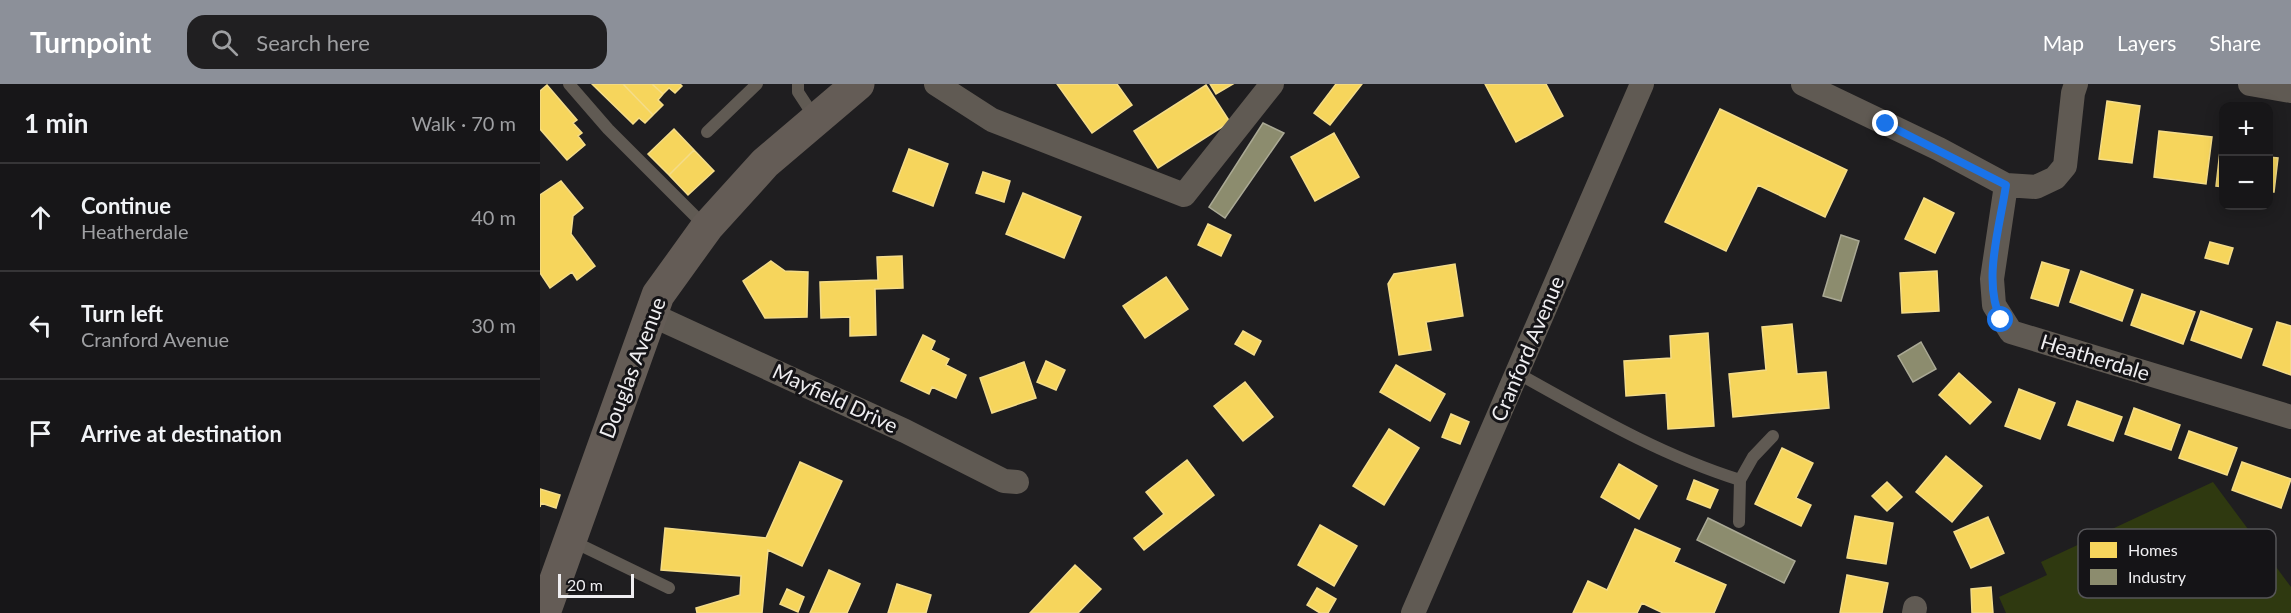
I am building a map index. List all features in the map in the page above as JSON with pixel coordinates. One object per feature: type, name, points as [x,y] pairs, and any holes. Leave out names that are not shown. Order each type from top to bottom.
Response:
[{"type":"street","name":"Douglas Avenue","points":[[544,613],[658,295],[707,227],[765,163],[858,84]]},
{"type":"street","points":[[936,84],[992,120],[1184,195],[1272,84]]},
{"type":"street","name":"Cranford Avenue","points":[[1413,613],[1642,84]]},
{"type":"street","points":[[1803,84],[1939,149],[2006,185],[2036,187],[2061,172],[2065,166],[2076,84]]},
{"type":"street","points":[[2250,84],[2291,91]]},
{"type":"street","name":"Heatherdale","points":[[2006,185],[1992,279],[1994,305],[2011,332],[2291,417]]},
{"type":"street","name":"Mayfield Drive","points":[[652,315],[905,431],[1004,481],[1017,482]]},
{"type":"lane","points":[[569,84],[608,129],[707,227]]},
{"type":"lane","points":[[707,132],[757,84]]},
{"type":"lane","points":[[798,84],[798,92],[815,119]]},
{"type":"lane","points":[[1517,373],[1632,436],[1692,465],[1740,480]]},
{"type":"lane","points":[[1739,522],[1740,480],[1753,457],[1773,436]]},
{"type":"lane","points":[[570,540],[669,588]]},
{"type":"green space","points":[[2213,482],[2248,529],[2112,529]]},
{"type":"green space","points":[[2078,545],[2078,598],[2276,598],[2276,567],[2291,587],[2291,613],[2006,613],[1999,597],[2047,575],[2041,562]]},
{"type":"building: Homes","points":[[592,84],[623,84],[653,115],[645,123],[639,118],[633,124]]},
{"type":"building: Homes","points":[[623,84],[652,84],[663,94],[658,100],[663,105],[653,115]]},
{"type":"building: Homes","points":[[652,84],[680,84],[682,86],[675,93],[669,88],[663,94]]},
{"type":"building: Homes","points":[[1057,84],[1117,84],[1132,105],[1092,133]]},
{"type":"building: Homes","points":[[1210,84],[1233,84],[1216,94]]},
{"type":"building: Homes","points":[[1336,84],[1362,84],[1330,125],[1314,113]]},
{"type":"building: Homes","points":[[1485,84],[1546,84],[1563,116],[1516,142]]},
{"type":"building: Homes","points":[[547,85],[577,120],[573,123],[582,133],[578,136],[585,145],[567,160],[540,129],[540,91]]},
{"type":"building: Homes","points":[[1206,85],[1230,122],[1158,168],[1134,131]]},
{"type":"building: Homes","points":[[2107,101],[2140,106],[2132,163],[2099,159]]},
{"type":"building: Homes","points":[[1720,109],[1847,170],[1825,217],[1758,185],[1726,251],[1665,222]]},
{"type":"building: Homes","points":[[674,129],[694,150],[669,175],[648,154]]},
{"type":"building: Homes","points":[[2159,131],[2212,137],[2206,184],[2154,177]]},
{"type":"building: Homes","points":[[1334,133],[1359,177],[1315,201],[1291,157]]},
{"type":"building: Homes","points":[[909,149],[948,164],[933,206],[893,191]]},
{"type":"building: Homes","points":[[694,150],[714,171],[688,195],[669,175]]},
{"type":"building: Homes","points":[[2273,158],[2278,158],[2273,192]]},
{"type":"building: Homes","points":[[2219,160],[2219,186],[2216,186]]},
{"type":"building: Homes","points":[[983,172],[1010,181],[1004,202],[976,193]]},
{"type":"building: Homes","points":[[561,181],[583,208],[573,216],[571,234],[595,266],[577,280],[572,272],[550,288],[540,273],[540,195]]},
{"type":"building: Homes","points":[[1023,193],[1081,217],[1064,258],[1006,234]]},
{"type":"building: Homes","points":[[1924,198],[1954,213],[1935,253],[1905,239]]},
{"type":"building: Homes","points":[[1208,224],[1231,235],[1221,256],[1198,245]]},
{"type":"building: Homes","points":[[2210,242],[2233,248],[2228,264],[2205,258]]},
{"type":"building: Homes","points":[[902,256],[903,288],[875,289],[876,335],[850,336],[850,317],[821,318],[820,282],[878,280],[877,257]]},
{"type":"building: Homes","points":[[771,261],[785,271],[808,272],[807,317],[765,318],[743,281]]},
{"type":"building: Homes","points":[[2042,262],[2069,270],[2058,306],[2031,298]]},
{"type":"building: Homes","points":[[1455,264],[1463,316],[1426,322],[1431,350],[1399,355],[1388,284],[1394,274]]},
{"type":"building: Homes","points":[[1937,271],[1939,311],[1902,313],[1900,273]]},
{"type":"building: Homes","points":[[2081,271],[2133,290],[2122,321],[2070,302]]},
{"type":"building: Homes","points":[[1166,277],[1188,309],[1145,338],[1123,306]]},
{"type":"building: Homes","points":[[2142,294],[2195,312],[2183,344],[2131,325]]},
{"type":"building: Homes","points":[[2201,311],[2252,329],[2241,358],[2191,340]]},
{"type":"building: Homes","points":[[2277,322],[2291,326],[2291,375],[2263,365]]},
{"type":"building: Homes","points":[[1792,324],[1797,374],[1826,372],[1829,408],[1733,417],[1729,374],[1766,370],[1762,327]]},
{"type":"building: Homes","points":[[1243,331],[1261,341],[1254,355],[1235,344]]},
{"type":"building: Homes","points":[[1708,333],[1714,426],[1668,429],[1666,393],[1626,396],[1624,361],[1671,358],[1670,336]]},
{"type":"building: Homes","points":[[923,335],[935,341],[931,350],[949,359],[946,365],[966,375],[956,398],[932,387],[929,394],[901,381]]},
{"type":"building: Homes","points":[[1046,361],[1065,370],[1056,390],[1037,382]]},
{"type":"building: Homes","points":[[1024,362],[1036,398],[992,413],[980,378]]},
{"type":"building: Homes","points":[[1396,365],[1445,394],[1430,421],[1380,392]]},
{"type":"building: Homes","points":[[1959,373],[1991,402],[1970,424],[1939,395]]},
{"type":"building: Homes","points":[[1245,382],[1273,417],[1243,441],[1214,406]]},
{"type":"building: Homes","points":[[2019,389],[2055,403],[2040,439],[2005,426]]},
{"type":"building: Homes","points":[[2077,401],[2122,417],[2113,441],[2068,425]]},
{"type":"building: Homes","points":[[2134,408],[2180,425],[2171,450],[2125,434]]},
{"type":"building: Homes","points":[[1451,414],[1469,422],[1460,444],[1442,437]]},
{"type":"building: Homes","points":[[1389,429],[1419,448],[1384,505],[1353,486]]},
{"type":"building: Homes","points":[[2189,431],[2237,448],[2227,475],[2179,458]]},
{"type":"building: Homes","points":[[1782,448],[1813,463],[1796,498],[1811,505],[1801,526],[1755,504]]},
{"type":"building: Homes","points":[[1946,456],[1982,486],[1952,522],[1916,492]]},
{"type":"building: Homes","points":[[1187,460],[1214,495],[1144,550],[1134,538],[1164,514],[1146,492]]},
{"type":"building: Homes","points":[[800,462],[842,481],[802,566],[768,550],[762,613],[697,613],[696,608],[740,595],[741,576],[661,570],[665,528],[766,538]]},
{"type":"building: Homes","points":[[2242,462],[2291,479],[2281,508],[2232,490]]},
{"type":"building: Homes","points":[[1619,464],[1657,486],[1639,519],[1601,497]]},
{"type":"building: Homes","points":[[1694,480],[1718,490],[1710,508],[1687,499]]},
{"type":"building: Homes","points":[[1887,482],[1902,497],[1887,511],[1872,496]]},
{"type":"building: Homes","points":[[540,489],[560,495],[556,508],[541,503],[540,507]]},
{"type":"building: Homes","points":[[1855,516],[1893,523],[1886,564],[1847,558]]},
{"type":"building: Homes","points":[[1988,517],[2004,553],[1971,568],[1954,532]]},
{"type":"building: Homes","points":[[1320,525],[1357,546],[1334,586],[1298,565]]},
{"type":"building: Homes","points":[[1635,529],[1680,549],[1674,562],[1726,585],[1714,613],[1663,613],[1642,603],[1637,613],[1573,613],[1588,581],[1607,590]]},
{"type":"building: Homes","points":[[1075,565],[1101,589],[1078,613],[1030,613]]},
{"type":"building: Homes","points":[[829,570],[860,584],[847,613],[810,613]]},
{"type":"building: Homes","points":[[1847,575],[1888,583],[1882,613],[1840,613]]},
{"type":"building: Homes","points":[[897,584],[931,595],[926,613],[888,613]]},
{"type":"building: Homes","points":[[1991,587],[1993,613],[1972,613],[1971,589]]},
{"type":"building: Homes","points":[[1317,588],[1336,599],[1328,613],[1320,613],[1307,605]]},
{"type":"building: Homes","points":[[787,589],[804,597],[798,612],[780,604]]},
{"type":"building: Industry","points":[[1263,123],[1284,133],[1225,218],[1209,207]]},
{"type":"building: Industry","points":[[1841,235],[1859,241],[1841,301],[1823,296]]},
{"type":"building: Industry","points":[[1921,342],[1936,369],[1913,382],[1898,356]]},
{"type":"building: Industry","points":[[1708,518],[1795,561],[1784,583],[1697,540]]},
{"type":"route","points":[[1886,124],[2006,185],[1992,279],[1994,305],[2001,320]]}]
